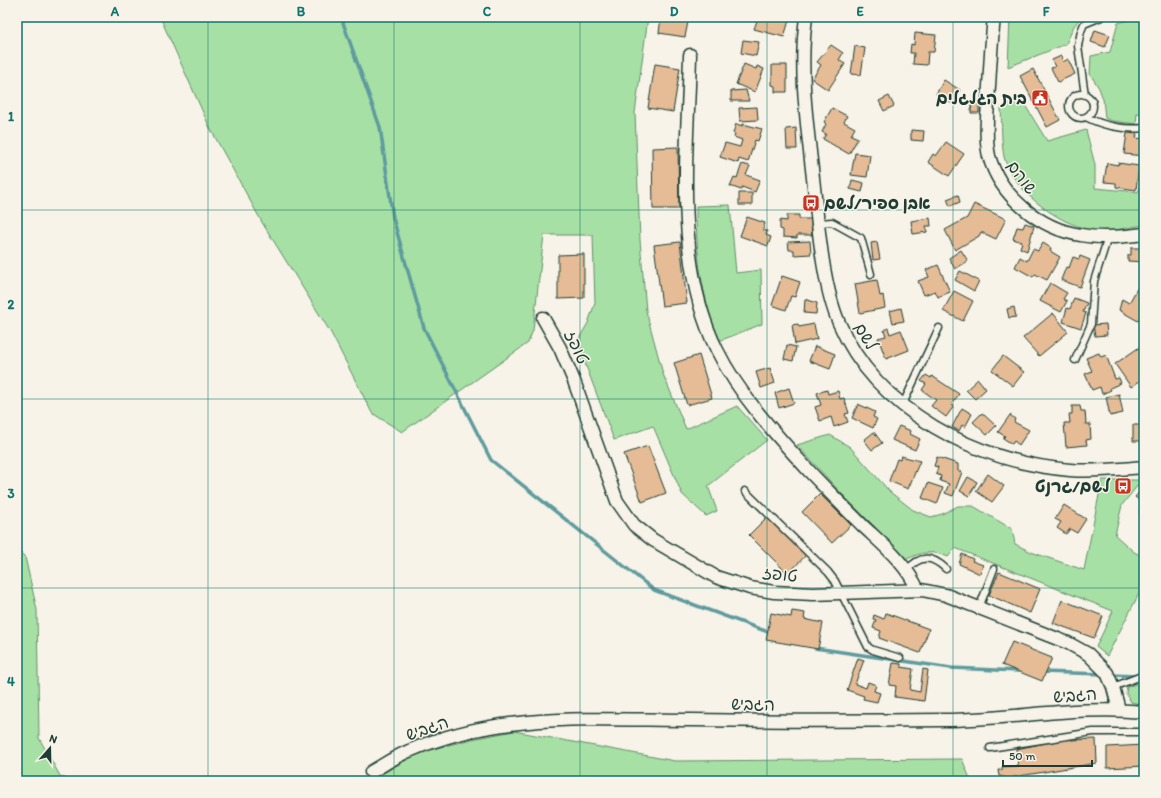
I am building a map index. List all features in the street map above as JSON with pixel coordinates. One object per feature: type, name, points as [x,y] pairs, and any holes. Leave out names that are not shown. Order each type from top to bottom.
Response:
[{"type":"street","name":"לשם","points":[[806,17],[803,46],[804,80],[819,223],[829,294],[838,323],[861,362],[883,386],[903,404],[926,421],[963,441],[990,452],[1026,463],[1048,467],[1092,471],[1144,467]]},
{"type":"street","name":"שוהם","points":[[994,17],[990,62],[987,142],[993,168],[1006,190],[1025,209],[1047,224],[1080,235],[1108,237],[1144,234]]},
{"type":"street","points":[[690,55],[687,227],[694,285],[707,328],[728,371],[771,428],[819,481],[892,554],[906,570],[918,590]]},
{"type":"street","name":"טופז","points":[[543,318],[560,348],[574,381],[620,507],[634,525],[653,540],[694,566],[733,584],[780,593],[840,593],[918,590],[939,592],[1079,648],[1102,666],[1113,687],[1119,710]]},
{"type":"street","name":"הגביש","points":[[371,772],[408,751],[454,735],[503,724],[548,719],[597,718],[834,722],[1010,718],[1091,710],[1144,712]]},
{"type":"lane","points":[[1085,95],[1078,46],[1079,38],[1084,24],[1101,17]]},
{"type":"lane","points":[[1079,94],[1085,95],[1090,100],[1092,106],[1090,114],[1086,117],[1080,118],[1073,115],[1069,106],[1070,100],[1074,96],[1079,94]]},
{"type":"lane","points":[[1086,117],[1094,121],[1115,126],[1144,128]]},
{"type":"lane","points":[[819,223],[832,222],[861,238],[871,274]]},
{"type":"lane","points":[[1075,360],[1091,324],[1094,281],[1108,237]]},
{"type":"lane","points":[[903,404],[939,328]]},
{"type":"lane","points":[[745,491],[828,572],[835,581],[868,647],[873,650],[900,658]]},
{"type":"lane","points":[[906,570],[914,562],[927,558],[934,560],[946,569]]},
{"type":"lane","points":[[979,608],[994,569]]},
{"type":"lane","points":[[1113,687],[1144,675]]},
{"type":"lane","points":[[990,748],[1093,732],[1144,732]]},
{"type":"green space","points":[[160,17],[648,17],[635,113],[640,240],[646,311],[663,374],[686,429],[737,406],[767,440],[708,486],[717,511],[706,516],[682,494],[653,426],[614,440],[577,342],[588,323],[595,303],[593,235],[544,235],[533,330],[528,343],[402,432],[372,413],[331,333],[263,224],[210,128]]},
{"type":"green space","points":[[1010,17],[1081,17],[1074,26],[1066,44],[1008,67]]},
{"type":"green space","points":[[1138,17],[1144,17],[1144,114],[1137,113],[1136,124],[1112,121],[1105,118],[1103,99],[1099,88],[1090,74],[1091,56],[1110,52],[1118,23]]},
{"type":"green space","points":[[1020,97],[1047,141],[1086,130],[1095,165],[1095,188],[1138,192],[1144,177],[1144,225],[1104,231],[1085,228],[1056,216],[1029,195],[1009,170],[1004,157],[1002,145],[1001,108]]},
{"type":"green space","points":[[730,205],[736,273],[761,270],[762,324],[719,341],[708,307],[701,274],[697,241],[696,206]]},
{"type":"green space","points":[[830,435],[850,447],[890,492],[913,510],[931,517],[942,514],[958,506],[973,506],[1012,529],[1015,544],[1031,552],[1084,570],[1102,480],[1142,480],[1122,505],[1115,535],[1134,552],[1144,557],[1144,584],[1107,656],[1096,647],[1113,611],[955,548],[948,557],[937,553],[928,553],[907,559],[840,492],[797,445]]},
{"type":"green space","points":[[17,549],[25,557],[37,610],[39,738],[60,776],[71,781],[17,781]]},
{"type":"green space","points":[[1144,681],[1144,705],[1131,702],[1126,693],[1127,687]]},
{"type":"green space","points":[[514,731],[675,761],[962,759],[971,781],[370,781],[418,753],[472,739]]},
{"type":"building","points":[[661,17],[689,17],[685,37],[659,33]]},
{"type":"building","points":[[790,17],[784,37],[754,29],[758,18]]},
{"type":"building","points":[[1095,30],[1110,35],[1105,47],[1091,42]]},
{"type":"building","points":[[915,33],[936,35],[934,52],[928,52],[927,65],[913,64],[914,53],[910,53],[911,44],[914,45]]},
{"type":"building","points":[[743,40],[759,42],[756,56],[741,53]]},
{"type":"building","points":[[831,45],[843,53],[839,60],[845,64],[828,90],[812,79],[821,65],[817,62]]},
{"type":"building","points":[[855,46],[865,48],[861,75],[851,74]]},
{"type":"building","points":[[1061,56],[1063,62],[1068,59],[1075,74],[1058,82],[1051,68],[1055,67],[1052,60]]},
{"type":"building","points":[[655,64],[680,68],[673,112],[648,108]]},
{"type":"building","points":[[744,64],[756,69],[757,66],[764,69],[755,92],[736,84]]},
{"type":"building","points":[[772,65],[787,65],[787,92],[775,92],[775,86],[772,85]]},
{"type":"building","name":"בית הגלגלים","points":[[1033,69],[1060,120],[1047,127],[1020,76]]},
{"type":"building","points":[[944,80],[960,90],[951,103],[936,94]]},
{"type":"building","points":[[746,90],[749,101],[731,101],[731,91]]},
{"type":"building","points":[[889,96],[894,106],[884,111],[879,101]]},
{"type":"building","points":[[972,103],[979,104],[979,113],[971,113]]},
{"type":"building","points":[[757,107],[758,120],[740,121],[739,108]]},
{"type":"building","points":[[832,108],[847,116],[844,122],[855,128],[851,135],[858,138],[849,154],[823,139],[826,134],[822,132],[826,124],[824,122]]},
{"type":"building","points":[[736,124],[743,126],[743,124],[762,129],[758,141],[755,140],[748,162],[739,159],[738,163],[720,157],[725,143],[740,147],[742,140],[734,137],[735,134],[733,133]]},
{"type":"building","points":[[796,128],[797,149],[787,149],[786,129]]},
{"type":"building","points":[[911,130],[924,131],[923,141],[911,140]]},
{"type":"building","points":[[1127,133],[1137,134],[1136,138],[1144,139],[1144,156],[1124,154]]},
{"type":"building","points":[[946,142],[964,154],[949,176],[928,162],[933,154],[936,156]]},
{"type":"building","points":[[678,147],[679,209],[653,209],[652,148]]},
{"type":"building","points":[[855,153],[870,155],[867,177],[851,175]]},
{"type":"building","points":[[1107,163],[1139,166],[1136,190],[1116,187],[1116,183],[1104,182]]},
{"type":"building","points":[[742,164],[750,166],[746,175],[760,180],[755,192],[742,187],[741,190],[730,186],[734,177],[737,178]]},
{"type":"building","points":[[852,180],[864,183],[862,192],[850,189]]},
{"type":"building","points":[[739,193],[752,193],[752,205],[739,205]]},
{"type":"building","points":[[958,195],[960,202],[950,206],[947,199]]},
{"type":"building","points":[[974,204],[1006,219],[996,239],[981,232],[979,236],[955,250],[945,230],[967,218]]},
{"type":"building","points":[[787,215],[799,215],[799,219],[811,219],[812,235],[797,235],[797,238],[783,237],[783,230],[780,229],[780,220],[787,221]]},
{"type":"building","points":[[747,217],[765,223],[763,230],[767,231],[766,235],[771,237],[768,246],[740,236]]},
{"type":"building","points":[[930,218],[931,226],[926,226],[927,232],[913,234],[911,221]]},
{"type":"building","points":[[1025,223],[1034,226],[1027,251],[1020,248],[1022,242],[1013,239],[1017,227],[1023,228]]},
{"type":"building","points":[[810,241],[811,254],[794,255],[794,250],[789,250],[788,242]]},
{"type":"building","points":[[680,242],[687,303],[662,306],[654,245]]},
{"type":"building","points":[[877,242],[880,259],[873,260],[871,243]]},
{"type":"building","points":[[1043,243],[1051,248],[1050,251],[1060,257],[1047,280],[1035,274],[1033,277],[1015,267],[1020,257],[1027,261],[1033,249],[1038,251]]},
{"type":"building","points":[[1131,248],[1140,248],[1140,255],[1144,255],[1144,262],[1128,261],[1128,255],[1131,255]]},
{"type":"building","points":[[961,250],[968,261],[955,269],[949,258]]},
{"type":"building","points":[[584,254],[584,298],[558,299],[558,255]]},
{"type":"building","points":[[1080,256],[1090,260],[1080,287],[1061,280],[1066,267],[1069,268],[1073,257],[1079,259]]},
{"type":"building","points":[[938,265],[950,292],[938,297],[935,291],[924,295],[918,281],[929,277],[926,270]]},
{"type":"building","points":[[960,271],[979,281],[974,291],[955,280]]},
{"type":"building","points":[[782,276],[800,282],[795,297],[791,296],[786,310],[772,305]]},
{"type":"building","points":[[877,280],[880,296],[883,295],[885,308],[860,313],[855,284]]},
{"type":"building","points":[[1050,283],[1067,293],[1063,299],[1067,301],[1061,312],[1040,301]]},
{"type":"building","points":[[1138,287],[1144,290],[1144,311],[1138,321],[1119,310],[1122,299],[1129,303]]},
{"type":"building","points":[[954,291],[973,301],[963,321],[943,311]]},
{"type":"building","points":[[1074,298],[1087,303],[1083,312],[1086,313],[1081,328],[1063,322],[1067,308],[1070,309]]},
{"type":"building","points":[[805,299],[817,303],[816,314],[804,313]]},
{"type":"building","points":[[1014,307],[1016,317],[1009,318],[1007,309]]},
{"type":"building","points":[[901,308],[904,321],[893,323],[890,311]]},
{"type":"building","points":[[1053,313],[1068,332],[1039,356],[1023,338]]},
{"type":"building","points":[[798,324],[799,327],[814,324],[817,339],[795,344],[792,325]]},
{"type":"building","points":[[1106,324],[1107,335],[1095,336],[1093,325]]},
{"type":"building","points":[[888,328],[890,334],[901,330],[909,350],[886,359],[878,338],[886,336],[884,330]]},
{"type":"building","points":[[1144,344],[1144,378],[1131,387],[1115,364]]},
{"type":"building","points":[[787,345],[796,347],[793,361],[784,359]]},
{"type":"building","points":[[815,346],[835,354],[830,369],[809,361]]},
{"type":"building","points":[[1099,353],[1101,357],[1106,355],[1115,379],[1119,378],[1121,383],[1102,394],[1100,387],[1092,390],[1085,374],[1092,371],[1086,358]]},
{"type":"building","points":[[699,355],[712,398],[687,405],[674,363]]},
{"type":"building","points":[[1003,356],[1024,372],[1013,386],[992,370]]},
{"type":"building","points":[[770,368],[775,383],[761,388],[756,372]]},
{"type":"building","points":[[926,375],[931,378],[932,376],[959,394],[951,405],[954,406],[946,417],[931,406],[936,400],[922,390],[926,384],[921,381]]},
{"type":"building","points":[[978,379],[986,389],[975,399],[966,390]]},
{"type":"building","points":[[789,388],[794,403],[779,408],[775,393]]},
{"type":"building","points":[[827,390],[828,394],[838,391],[840,399],[844,398],[849,413],[845,414],[848,422],[834,427],[831,417],[820,421],[815,407],[821,405],[817,393]]},
{"type":"building","points":[[1119,394],[1123,413],[1110,416],[1106,397]]},
{"type":"building","points":[[858,404],[875,412],[873,417],[877,419],[873,428],[852,418]]},
{"type":"building","points":[[1072,406],[1080,406],[1081,411],[1085,411],[1086,424],[1090,424],[1091,439],[1086,440],[1087,445],[1066,447],[1064,423],[1070,423],[1069,414],[1072,414]]},
{"type":"building","points":[[962,408],[972,414],[965,427],[962,425],[959,431],[952,427]]},
{"type":"building","points":[[982,413],[996,426],[987,435],[973,422]]},
{"type":"building","points":[[1010,415],[1015,419],[1014,422],[1029,430],[1019,445],[1014,441],[1012,444],[1003,438],[1005,436],[998,432]]},
{"type":"building","points":[[1133,425],[1144,425],[1144,441],[1133,441]]},
{"type":"building","points":[[899,426],[911,431],[910,434],[920,439],[915,450],[892,440]]},
{"type":"building","points":[[874,432],[882,443],[872,450],[864,440]]},
{"type":"building","points":[[648,446],[666,493],[642,502],[624,454]]},
{"type":"building","points":[[901,456],[920,461],[908,489],[889,481],[897,459],[900,460]]},
{"type":"building","points":[[937,457],[958,464],[958,471],[962,472],[953,496],[945,493],[949,484],[940,481],[941,476],[936,474],[938,467],[934,466]]},
{"type":"building","points":[[988,474],[1004,486],[992,502],[976,491]]},
{"type":"building","points":[[968,477],[977,482],[969,496],[960,491]]},
{"type":"building","points":[[928,483],[943,488],[937,504],[922,498]]},
{"type":"building","points":[[1144,487],[1144,504],[1135,497]]},
{"type":"building","points":[[820,494],[851,525],[832,543],[802,512]]},
{"type":"building","points":[[1064,505],[1086,519],[1077,533],[1070,529],[1066,534],[1057,528],[1061,522],[1055,519]]},
{"type":"building","points":[[1144,506],[1144,515],[1139,512]]},
{"type":"building","points":[[767,517],[806,555],[788,574],[749,535]]},
{"type":"building","points":[[962,554],[973,559],[972,561],[983,565],[980,574],[959,564]]},
{"type":"building","points":[[999,572],[1040,589],[1030,613],[989,595]]},
{"type":"building","points":[[1062,600],[1103,616],[1094,638],[1053,623]]},
{"type":"building","points":[[792,611],[805,613],[804,619],[823,623],[818,649],[766,640],[771,613],[791,617]]},
{"type":"building","points":[[886,613],[929,629],[920,653],[879,638],[881,631],[873,628],[876,620],[873,619],[874,615],[884,619]]},
{"type":"building","points":[[1012,642],[1052,658],[1042,681],[1002,665]]},
{"type":"building","points":[[858,658],[864,660],[855,684],[866,688],[868,682],[876,685],[874,691],[880,693],[877,702],[863,699],[864,696],[847,690]]},
{"type":"building","points":[[893,663],[901,664],[901,667],[913,669],[910,690],[920,692],[923,669],[928,670],[924,701],[895,697],[896,686],[889,685]]},
{"type":"building","points":[[1071,738],[1071,740],[1096,739],[1097,763],[1008,778],[999,776],[998,770],[1002,770],[1002,767],[1018,766],[1016,749]]},
{"type":"building","points":[[1144,745],[1144,766],[1107,768],[1107,747]]},
{"type":"waterway","points":[[341,17],[380,127],[393,218],[424,328],[491,460],[654,590],[771,633]]},
{"type":"waterway","points":[[815,648],[951,668],[1019,671]]},
{"type":"waterway","points":[[1041,672],[1103,674]]},
{"type":"waterway","points":[[1111,675],[1137,676]]},
{"type":"place","name":"בית הגלגלים","points":[[1040,98]]},
{"type":"place","name":"אבן ספיר/לשם","points":[[811,203]]},
{"type":"place","name":"לשם/גרנט","points":[[1123,486]]}]
